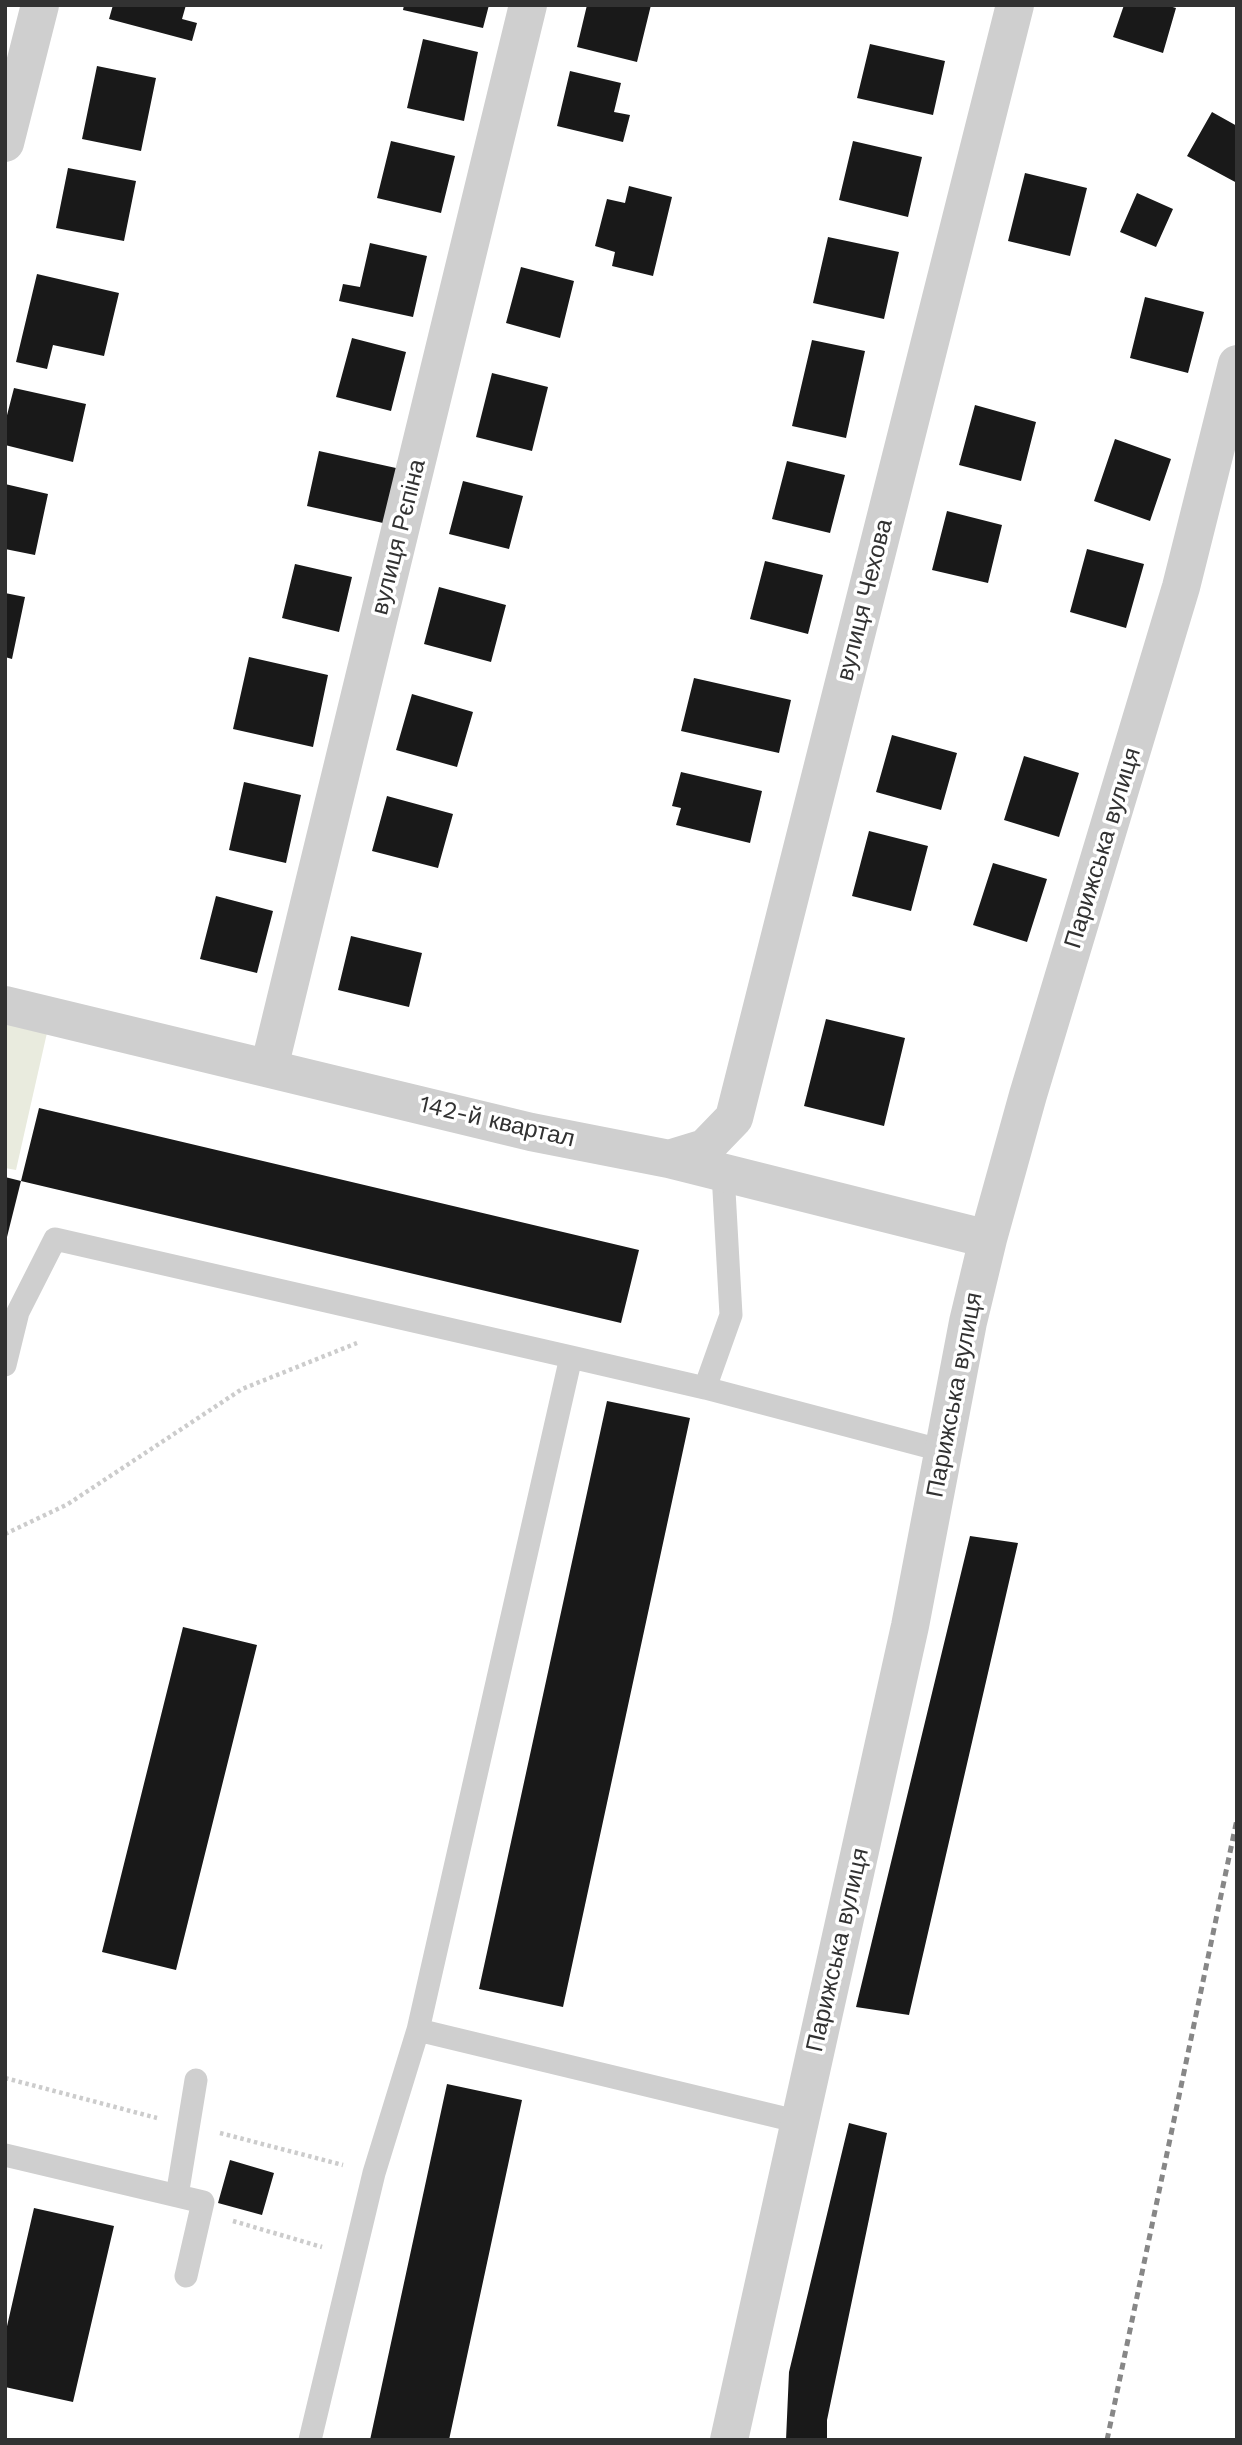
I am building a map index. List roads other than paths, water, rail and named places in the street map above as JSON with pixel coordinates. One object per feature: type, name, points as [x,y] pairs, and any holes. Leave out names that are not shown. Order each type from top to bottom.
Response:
[{"type":"street","points":[[5,143],[40,5]]},
{"type":"street","name":"вулиця Рєпіна","points":[[269,1068],[528,5]]},
{"type":"street","name":"вулиця Чехова","points":[[669,1159],[705,1148],[733,1118],[1016,5]]},
{"type":"street","name":"Парижська вулиця","points":[[729,2440],[910,1626],[968,1322],[988,1239],[1028,1095],[1181,587],[1237,364]]},
{"type":"street","name":"142-й квартал","points":[[5,1005],[531,1132],[669,1159],[988,1239]]},
{"type":"lane","points":[[705,1388],[731,1315],[723,1173]]},
{"type":"lane","points":[[5,1365],[18,1312],[55,1238],[705,1388],[944,1451]]},
{"type":"lane","points":[[310,2440],[374,2173],[418,2029],[571,1357]]},
{"type":"lane","points":[[418,2029],[800,2122]]},
{"type":"lane","points":[[177,2196],[196,2080]]},
{"type":"lane","points":[[5,2155],[203,2202],[186,2276]]},
{"type":"railway","points":[[1107,2440],[1237,1819]]}]
